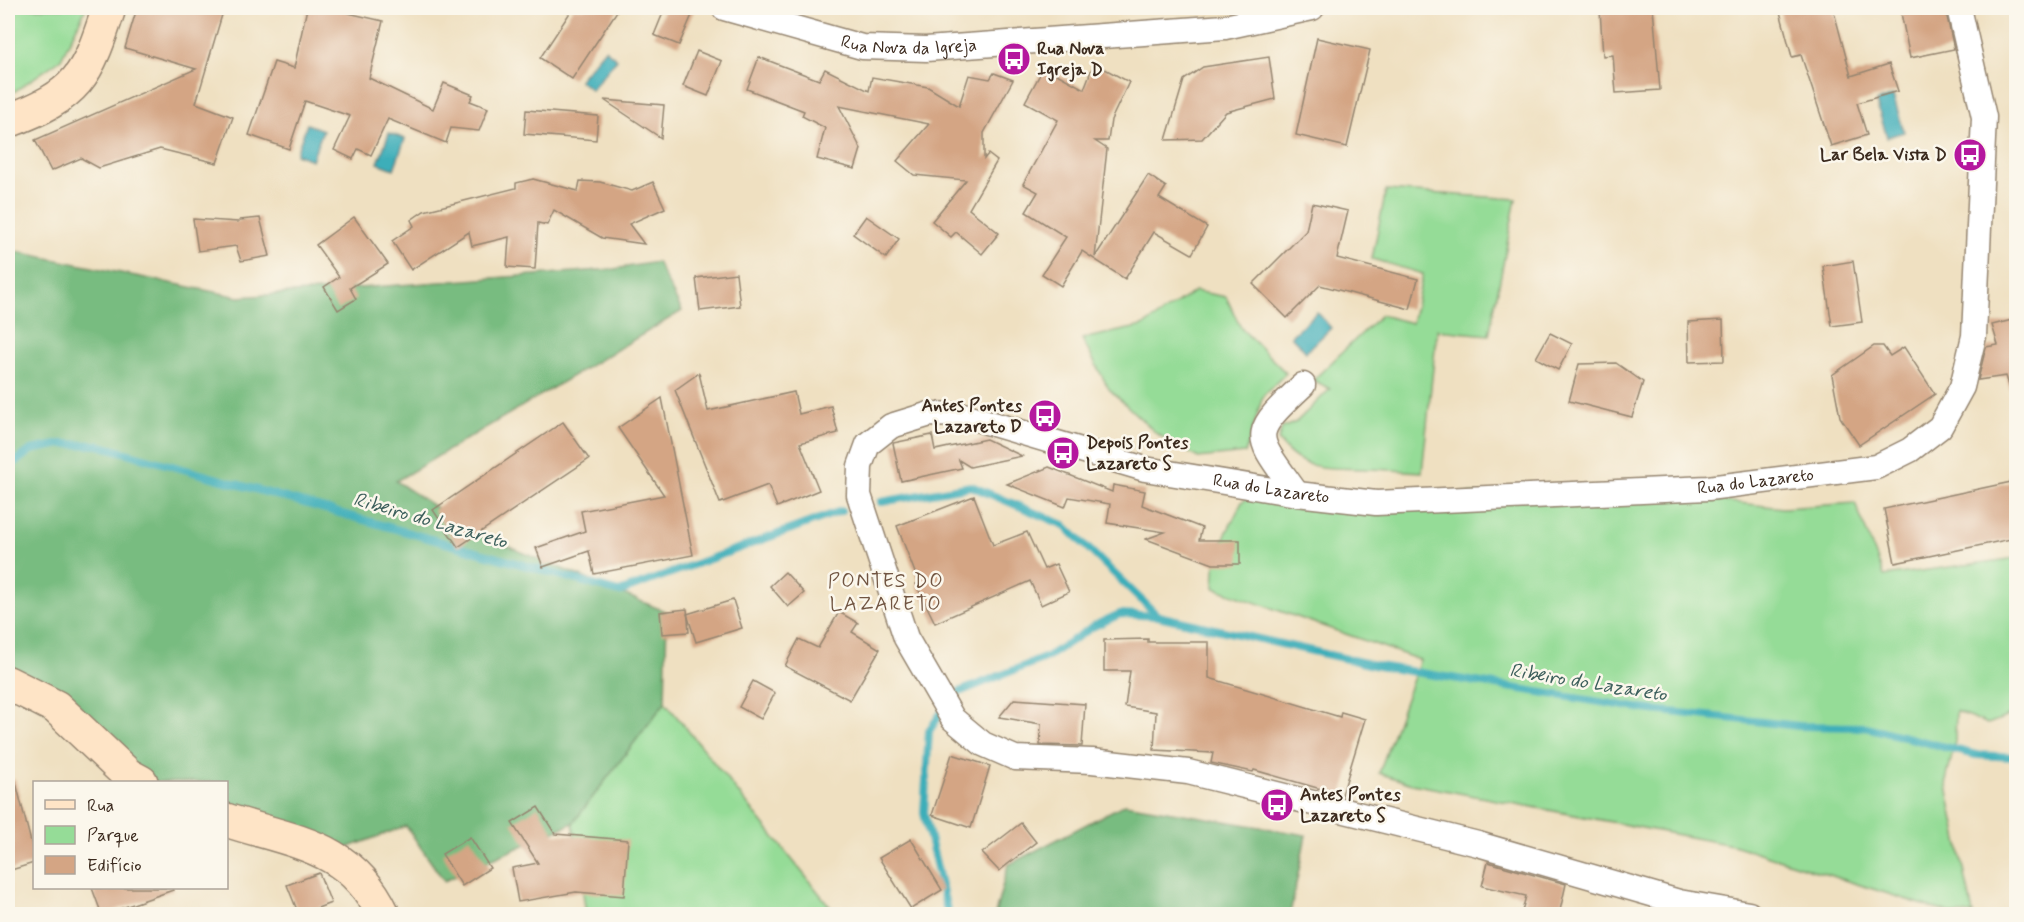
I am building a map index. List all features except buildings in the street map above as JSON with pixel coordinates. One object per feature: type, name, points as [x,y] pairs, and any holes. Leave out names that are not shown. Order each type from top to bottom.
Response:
[{"type":"main road","points":[[8,121],[42,107],[69,90],[94,53],[109,8]]},
{"type":"main road","points":[[8,683],[56,707],[128,775],[138,781]]},
{"type":"main road","points":[[228,821],[331,854],[352,869],[369,887],[382,915]]},
{"type":"street","name":"Rua Nova da Igreja","points":[[724,8],[862,47],[926,49],[1225,27],[1312,8]]},
{"type":"street","name":"Rua do Lazareto","points":[[1749,915],[1679,902],[1478,844],[1188,772],[1092,761],[1015,758],[983,744],[953,718],[921,668],[906,638],[859,495],[860,465],[868,444],[891,426],[930,414],[963,415],[1145,469],[1297,494],[1376,502],[1708,488],[1876,467],[1910,450],[1940,427],[1962,387],[1974,336],[1984,117],[1959,8]]},
{"type":"street","points":[[1297,494],[1267,452],[1262,437],[1265,423],[1303,385]]},
{"type":"green space","points":[[8,8],[86,8],[61,59],[8,96]]},
{"type":"green space","points":[[1386,190],[1516,199],[1489,335],[1437,330],[1422,472],[1318,467],[1297,459],[1278,440],[1282,428],[1296,422],[1330,389],[1313,380],[1381,315],[1412,323],[1423,274],[1372,259]]},
{"type":"green space","points":[[8,250],[239,297],[614,269],[657,262],[682,311],[396,481],[473,532],[667,612],[665,702],[573,823],[444,881],[406,826],[331,854],[228,820],[228,781],[140,781],[8,683]]},
{"type":"green space","points":[[1195,291],[1226,297],[1241,328],[1286,373],[1263,396],[1245,453],[1198,458],[1157,434],[1109,389],[1082,339],[1143,326]]},
{"type":"green space","points":[[1261,489],[1704,499],[1783,508],[1855,503],[1884,576],[2016,558],[2016,713],[1988,724],[1956,711],[1955,742],[1946,781],[1973,914],[1952,914],[1737,846],[1412,784],[1379,773],[1420,660],[1214,588],[1216,554],[1242,502]]},
{"type":"green space","points":[[665,702],[836,914],[586,914],[573,823]]},
{"type":"green space","points":[[1125,804],[1306,835],[1290,914],[995,914],[1008,865]]},
{"type":"water","points":[[605,49],[617,59],[591,90],[579,80]]},
{"type":"water","points":[[1893,96],[1904,132],[1887,137],[1876,102]]},
{"type":"water","points":[[307,124],[323,130],[312,160],[296,154]]},
{"type":"water","points":[[389,133],[405,139],[394,169],[378,163]]},
{"type":"water","points":[[1317,312],[1331,328],[1306,352],[1291,336]]},
{"type":"waterway","name":"Ribeiro do Lazareto","points":[[8,468],[31,450],[62,444],[98,445],[619,592],[841,511]]},
{"type":"waterway","name":"Ribeiro do Lazareto","points":[[881,502],[971,486],[1064,525],[1158,616],[1378,666],[1643,709],[1799,726],[1866,727],[1976,755],[2016,757]]},
{"type":"waterway","name":"Ribeiro do Lazareto","points":[[948,914],[924,813],[929,731],[954,694],[1047,657],[1094,626],[1120,614],[1158,616]]},
{"type":"place","name":"Rua Nova Igreja D","points":[[1014,59]]},
{"type":"place","name":"Lar Bela Vista D","points":[[1970,155]]},
{"type":"place","name":"Antes Pontes Lazareto D","points":[[1045,416]]},
{"type":"place","name":"Depois Pontes Lazareto S","points":[[1063,453]]},
{"type":"place","name":"Antes Pontes Lazareto S","points":[[1277,805]]},
{"type":"district","name":"PONTES DO LAZARETO","points":[[886,592]]}]
